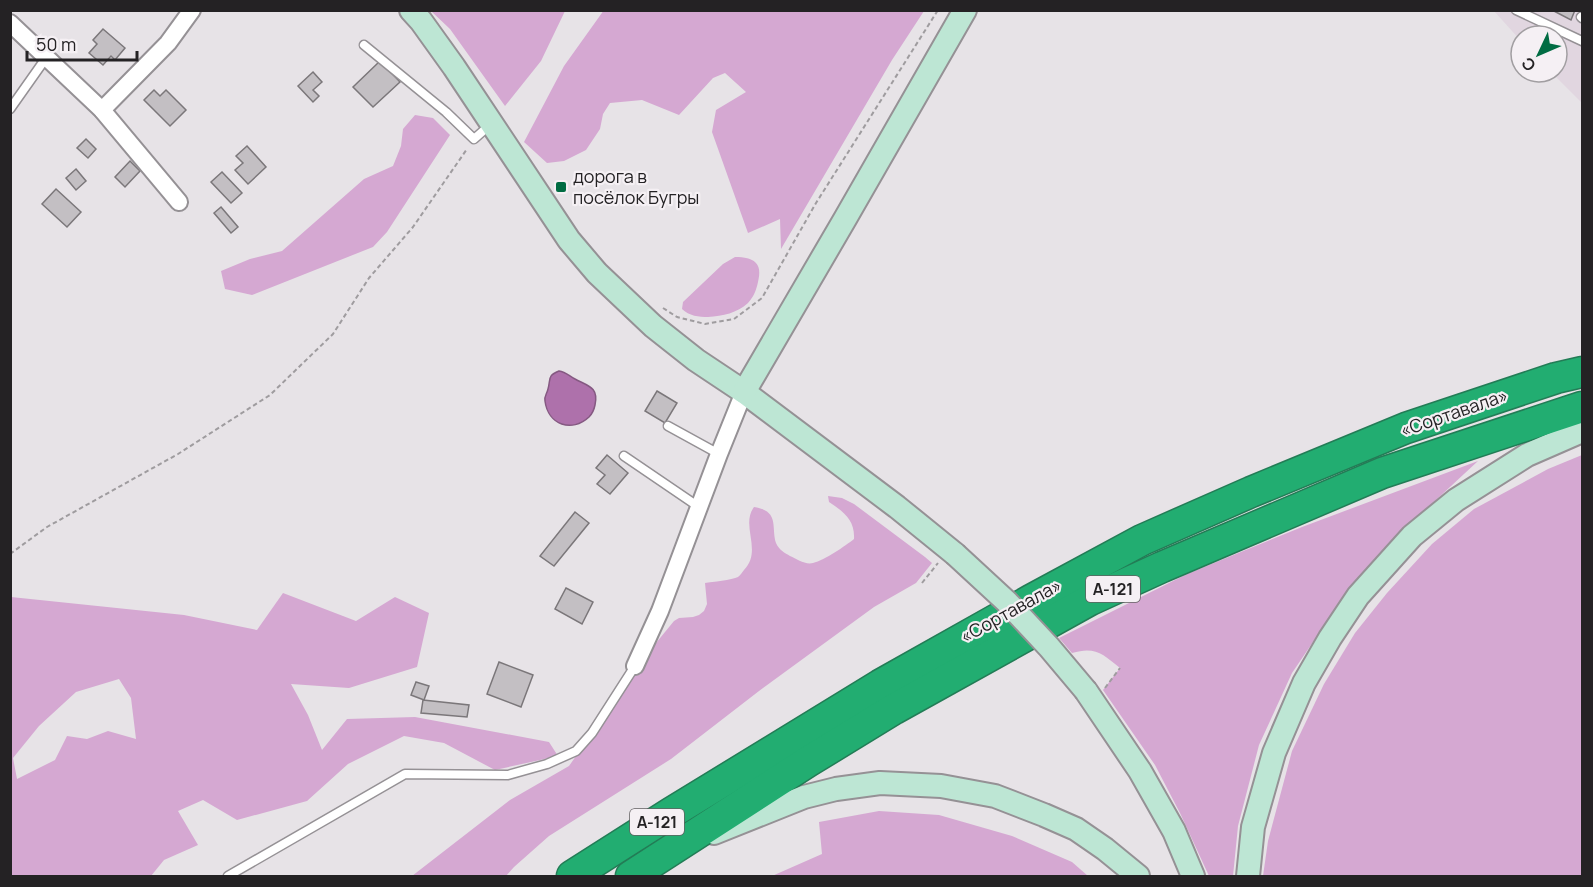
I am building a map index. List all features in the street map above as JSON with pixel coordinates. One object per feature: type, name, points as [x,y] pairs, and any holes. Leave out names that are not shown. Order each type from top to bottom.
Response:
[{"type":"highway","name":"«Сортавала»","points":[[572,876],[880,685],[1142,540],[1406,428],[1556,378],[1582,372]]},
{"type":"highway","name":"«Сортавала»","points":[[631,876],[809,761],[885,715],[1090,600],[1382,473],[1582,407]]},
{"type":"main road","points":[[411,10],[454,67],[558,224],[581,256],[597,273],[653,326],[696,360],[744,392],[952,551],[1007,602],[1049,647],[1090,696],[1140,771],[1174,831],[1193,876]]},
{"type":"main road","points":[[744,392],[965,10]]},
{"type":"main road","points":[[1248,876],[1253,827],[1274,753],[1304,683],[1358,596],[1412,536],[1456,500],[1527,455],[1582,431]]},
{"type":"main road","points":[[679,846],[804,797],[836,789],[880,783],[941,786],[995,796],[1044,815],[1076,830],[1105,849],[1138,876]]},
{"type":"street","points":[[102,110],[168,43],[192,10]]},
{"type":"street","points":[[10,23],[102,110],[179,202]]},
{"type":"street","points":[[635,666],[660,611],[718,454],[744,392]]},
{"type":"lane","points":[[1516,10],[1582,41]]},
{"type":"lane","points":[[364,45],[446,112],[474,139],[492,123]]},
{"type":"lane","points":[[10,109],[46,58]]},
{"type":"lane","points":[[668,426],[718,454]]},
{"type":"lane","points":[[624,456],[699,507]]},
{"type":"lane","points":[[228,876],[405,774],[508,775],[547,764],[576,751],[592,733],[635,666]]},
{"type":"path","points":[[656,304],[677,317],[705,324],[734,319],[762,298],[816,203],[938,10]]},
{"type":"path","points":[[10,554],[47,527],[178,454],[270,395],[333,334],[369,278],[413,228],[474,139]]},
{"type":"path","points":[[922,583],[952,551]]},
{"type":"path","points":[[1090,696],[1120,668]]},
{"type":"shaded area","points":[[604,10],[924,11],[892,60],[781,249],[780,219],[748,233],[712,132],[716,110],[746,92],[725,73],[713,78],[679,115],[642,100],[610,103],[603,114],[600,129],[586,150],[564,161],[547,163],[524,142],[564,66]]},
{"type":"shaded area","points":[[431,11],[565,11],[541,61],[505,106],[450,29]]},
{"type":"shaded area","points":[[1494,11],[1582,11],[1582,103],[1563,84],[1569,84],[1569,24],[1509,24],[1509,28]]},
{"type":"shaded area","points":[[415,115],[433,118],[450,135],[387,232],[373,247],[252,295],[225,289],[221,271],[250,259],[282,251],[364,179],[393,166],[401,146],[403,129]]},
{"type":"shaded area","points":[[735,257],[747,258],[756,262],[758,266],[756,291],[748,303],[734,312],[714,317],[694,316],[682,309],[683,302],[723,264]]},
{"type":"shaded area","points":[[559,371],[588,386],[595,394],[594,410],[589,417],[575,425],[556,421],[547,409],[545,398],[550,378]]},
{"type":"shaded area","points":[[1582,455],[1582,876],[1263,876],[1268,841],[1292,751],[1324,684],[1355,633],[1387,593],[1432,544],[1474,509],[1548,469]]},
{"type":"shaded area","points":[[1478,461],[1394,539],[1336,608],[1292,673],[1259,745],[1238,826],[1233,876],[1209,876],[1155,765],[1103,690],[1120,668],[1093,651],[1072,653],[1059,638],[1187,574],[1302,527]]},
{"type":"shaded area","points":[[828,496],[842,498],[854,504],[932,563],[916,583],[874,607],[671,759],[549,836],[506,876],[412,876],[510,800],[569,766],[674,621],[699,615],[704,611],[707,604],[705,583],[735,578],[744,570],[752,554],[749,522],[754,507],[768,512],[771,516],[779,548],[804,562],[813,563],[823,559],[854,539],[850,522],[844,513],[829,502]]},
{"type":"shaded area","points":[[283,593],[356,621],[395,597],[429,613],[417,667],[349,688],[291,684],[308,715],[322,750],[347,719],[415,717],[549,742],[558,756],[495,770],[444,743],[404,736],[348,764],[307,801],[237,820],[203,800],[178,811],[198,845],[164,860],[151,876],[11,876],[11,597],[184,615],[257,630]],"holes":[[[119,679],[131,698],[136,739],[108,731],[87,739],[67,736],[55,760],[17,779],[13,758],[39,726],[76,692]]]},
{"type":"shaded area","points":[[879,811],[939,815],[1012,836],[1072,862],[1088,876],[772,876],[822,854],[819,822]]},
{"type":"building","points":[[1552,10],[1575,10],[1571,20]]},
{"type":"building","points":[[103,29],[125,48],[115,60],[111,56],[103,65],[89,53],[97,44],[93,40]]},
{"type":"building","points":[[380,61],[400,82],[373,107],[353,87]]},
{"type":"building","points":[[313,72],[322,82],[313,90],[319,96],[313,102],[298,86]]},
{"type":"building","points":[[154,90],[160,96],[166,90],[186,110],[170,126],[144,100]]},
{"type":"building","points":[[86,139],[96,149],[88,158],[77,148]]},
{"type":"building","points":[[247,146],[266,167],[248,184],[235,170],[243,163],[236,156]]},
{"type":"building","points":[[130,161],[140,171],[125,187],[115,177]]},
{"type":"building","points":[[76,169],[86,181],[76,190],[66,178]]},
{"type":"building","points":[[222,172],[242,193],[231,203],[211,182]]},
{"type":"building","points":[[56,189],[81,212],[67,227],[42,204]]},
{"type":"building","points":[[221,207],[238,227],[231,233],[214,213]]},
{"type":"building","points":[[657,391],[677,403],[665,423],[645,411]]},
{"type":"building","points":[[607,455],[628,473],[610,494],[597,484],[605,475],[596,468]]},
{"type":"building","points":[[575,512],[589,523],[554,566],[540,556]]},
{"type":"building","points":[[566,588],[593,602],[582,624],[555,609]]},
{"type":"building","points":[[499,662],[533,675],[521,707],[487,694]]},
{"type":"building","points":[[416,682],[429,686],[424,700],[411,695]]},
{"type":"building","points":[[423,700],[469,705],[467,717],[421,713]]},
{"type":"place","name":"дорога в посёлок Бугры","points":[[561,187]]}]
